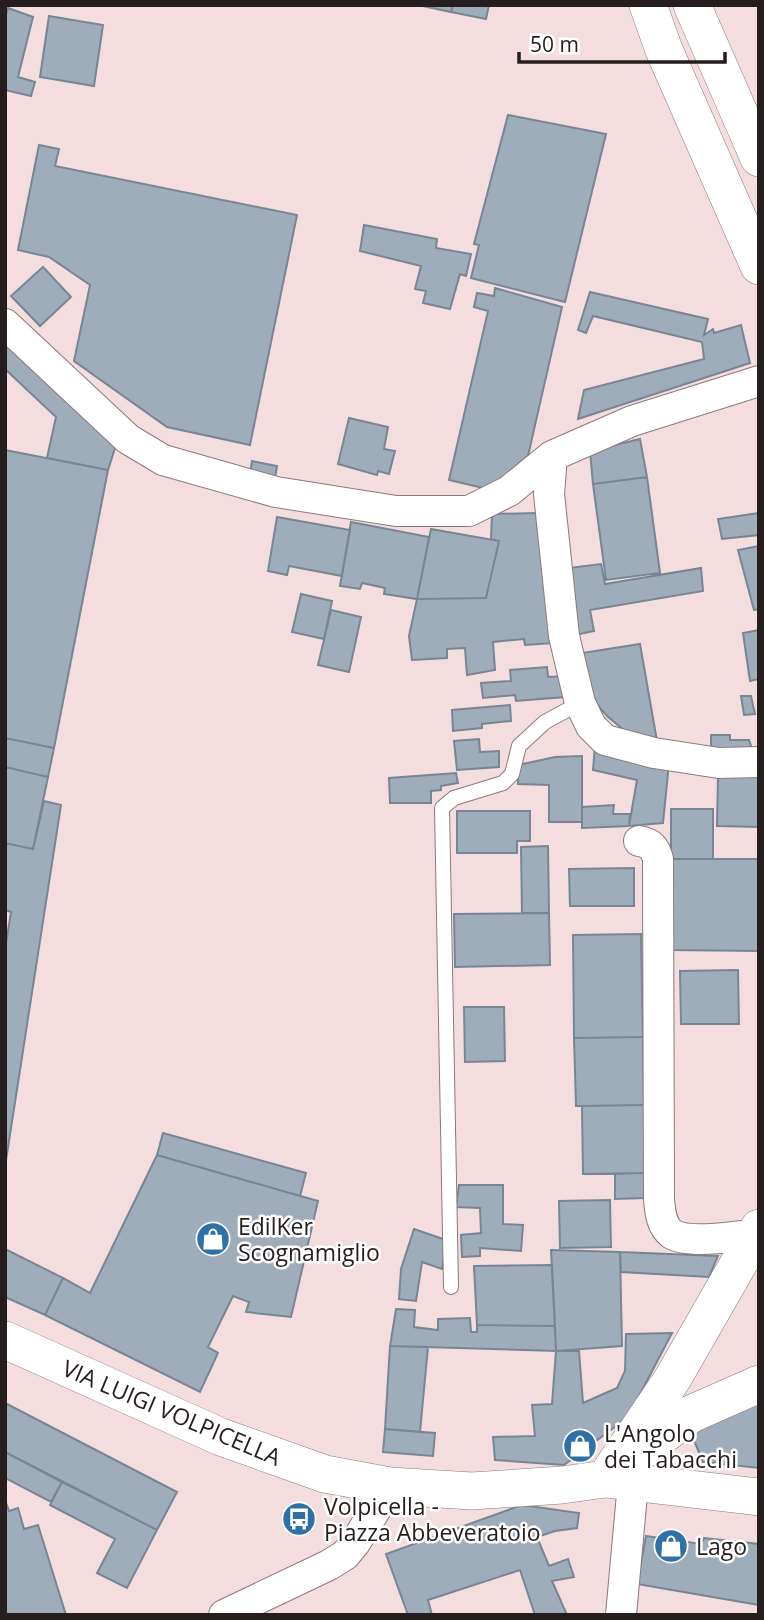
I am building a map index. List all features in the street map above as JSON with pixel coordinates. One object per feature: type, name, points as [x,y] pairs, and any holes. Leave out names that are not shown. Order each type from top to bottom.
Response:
[{"type":"street","points":[[648,5],[664,50],[759,266]]},
{"type":"street","points":[[692,5],[759,158]]},
{"type":"street","points":[[5,324],[128,439],[163,460],[276,492],[396,511],[469,511],[509,491],[552,456],[632,421],[759,381]]},
{"type":"street","points":[[552,456],[549,494],[564,636],[580,703],[592,726],[605,740],[654,753],[719,763],[759,762]]},
{"type":"street","points":[[639,842],[647,842],[655,848],[658,859],[661,1218],[673,1235],[691,1239],[732,1238],[757,1231]]},
{"type":"street","points":[[621,1615],[619,1481],[673,1378],[757,1231]]},
{"type":"street","name":"VIA LUIGI VOLPICELLA","points":[[5,1340],[221,1437],[325,1474],[390,1486],[472,1491],[619,1481],[759,1497]]},
{"type":"street","points":[[619,1481],[691,1414],[759,1384]]},
{"type":"street","points":[[224,1615],[345,1555],[390,1486]]},
{"type":"lane","points":[[451,1287],[442,808],[454,798],[503,783],[512,774],[519,746],[545,722],[580,703]]},
{"type":"building","points":[[418,5],[453,5],[451,12]]},
{"type":"building","points":[[453,5],[489,5],[486,19],[451,12]]},
{"type":"building","points":[[8,8],[33,17],[18,77],[35,82],[31,96],[5,90],[5,18]]},
{"type":"building","points":[[49,16],[103,25],[94,86],[40,77]]},
{"type":"building","points":[[508,115],[606,134],[565,302],[471,278],[479,245],[474,244]]},
{"type":"building","points":[[39,145],[59,149],[55,166],[297,215],[250,445],[167,427],[74,361],[90,285],[49,257],[18,250]]},
{"type":"building","points":[[364,225],[437,239],[436,248],[471,254],[466,276],[460,274],[450,309],[423,303],[426,291],[415,289],[421,266],[360,251]]},
{"type":"building","points":[[43,267],[71,297],[40,326],[11,296]]},
{"type":"building","points":[[495,288],[562,307],[528,456],[502,478],[483,488],[449,480],[488,311],[474,307],[477,293],[494,296]]},
{"type":"building","points":[[590,292],[708,319],[704,335],[713,329],[714,333],[741,325],[750,363],[578,419],[584,390],[704,359],[702,342],[593,316],[586,333],[578,330]]},
{"type":"building","points":[[5,333],[116,445],[108,470],[47,458],[56,417],[5,369]]},
{"type":"building","points":[[349,418],[388,427],[384,449],[395,451],[389,474],[378,471],[377,475],[338,464]]},
{"type":"building","points":[[640,439],[647,477],[593,484],[590,451]]},
{"type":"building","points":[[5,450],[108,470],[54,748],[5,738]]},
{"type":"building","points":[[252,461],[277,466],[275,478],[250,473]]},
{"type":"building","points":[[647,477],[660,573],[606,580],[593,484]]},
{"type":"building","points":[[536,513],[553,643],[525,645],[524,639],[493,642],[495,670],[467,675],[465,648],[447,649],[447,658],[412,660],[409,636],[417,599],[486,598],[499,541],[491,539],[492,514]]},
{"type":"building","points":[[759,513],[759,535],[722,539],[718,519]]},
{"type":"building","points":[[277,517],[350,530],[342,576],[289,566],[287,575],[268,571]]},
{"type":"building","points":[[351,522],[429,537],[417,599],[384,594],[385,588],[362,583],[360,589],[340,586]]},
{"type":"building","points":[[431,529],[499,541],[486,598],[417,599]]},
{"type":"building","points":[[759,546],[759,609],[754,610],[738,550]]},
{"type":"building","points":[[601,564],[605,584],[701,568],[703,591],[590,610],[594,631],[575,635],[568,568]]},
{"type":"building","points":[[301,594],[332,601],[324,639],[292,632]]},
{"type":"building","points":[[331,610],[361,617],[349,672],[318,665]]},
{"type":"building","points":[[759,630],[759,679],[750,681],[743,633]]},
{"type":"building","points":[[640,644],[657,741],[631,736],[607,716],[587,693],[582,653]]},
{"type":"building","points":[[547,667],[548,677],[563,676],[565,697],[516,701],[515,695],[483,698],[481,683],[511,681],[510,670]]},
{"type":"building","points":[[741,696],[751,696],[755,714],[744,715]]},
{"type":"building","points":[[510,705],[511,721],[453,731],[452,710]]},
{"type":"building","points":[[711,735],[730,735],[730,740],[749,740],[753,752],[711,749]]},
{"type":"building","points":[[5,738],[54,748],[48,777],[5,767]]},
{"type":"building","points":[[479,739],[480,752],[499,751],[499,767],[457,770],[454,741]]},
{"type":"building","points":[[595,746],[669,763],[663,823],[629,826],[637,780],[593,770]]},
{"type":"building","points":[[582,756],[582,822],[549,822],[549,785],[518,784],[518,765],[555,757]]},
{"type":"building","points":[[5,767],[48,777],[33,849],[5,843]]},
{"type":"building","points":[[456,773],[458,783],[431,791],[431,803],[390,803],[389,778]]},
{"type":"building","points":[[718,775],[759,776],[759,827],[717,826]]},
{"type":"building","points":[[44,801],[61,805],[5,1167],[5,950],[11,912],[5,910],[5,843],[33,849]]},
{"type":"building","points":[[614,805],[613,814],[630,814],[629,826],[582,828],[582,807]]},
{"type":"building","points":[[671,809],[713,809],[713,859],[671,859]]},
{"type":"building","points":[[457,811],[530,811],[530,841],[517,841],[517,853],[457,853]]},
{"type":"building","points":[[548,846],[549,913],[522,913],[521,847]]},
{"type":"building","points":[[671,859],[759,859],[759,951],[670,950]]},
{"type":"building","points":[[634,868],[634,906],[570,906],[569,869]]},
{"type":"building","points":[[549,913],[550,965],[455,967],[454,914]]},
{"type":"building","points":[[641,934],[643,1037],[574,1038],[573,935]]},
{"type":"building","points":[[738,970],[739,1024],[681,1024],[680,971]]},
{"type":"building","points":[[464,1007],[504,1007],[505,1061],[465,1062]]},
{"type":"building","points":[[643,1037],[644,1105],[576,1106],[574,1038]]},
{"type":"building","points":[[644,1105],[645,1173],[583,1174],[582,1106]]},
{"type":"building","points":[[163,1133],[306,1173],[300,1196],[157,1155]]},
{"type":"building","name":"EdilKer Scognamiglio","points":[[157,1155],[318,1201],[291,1317],[246,1312],[249,1302],[233,1296],[208,1347],[218,1353],[200,1392],[45,1315],[63,1278],[90,1293]]},
{"type":"building","points":[[645,1173],[645,1198],[615,1199],[615,1174]]},
{"type":"building","points":[[459,1185],[503,1185],[503,1224],[523,1225],[521,1251],[480,1248],[480,1256],[462,1257],[461,1235],[481,1233],[480,1208],[456,1207]]},
{"type":"building","points":[[610,1200],[611,1247],[560,1248],[559,1201]]},
{"type":"building","points":[[414,1229],[446,1240],[442,1269],[422,1262],[416,1301],[399,1299],[401,1269]]},
{"type":"building","points":[[5,1249],[63,1278],[45,1315],[5,1297]]},
{"type":"building","points":[[551,1250],[620,1252],[622,1346],[556,1351]]},
{"type":"building","points":[[620,1252],[718,1256],[709,1277],[621,1272]]},
{"type":"building","points":[[552,1265],[555,1326],[477,1325],[474,1266]]},
{"type":"building","points":[[396,1309],[415,1310],[414,1327],[438,1330],[438,1319],[470,1318],[471,1332],[477,1332],[477,1325],[555,1326],[556,1351],[390,1346]]},
{"type":"building","points":[[672,1333],[628,1417],[564,1465],[495,1460],[493,1437],[535,1436],[532,1405],[552,1404],[556,1351],[579,1351],[583,1403],[617,1388],[625,1371],[626,1334]]},
{"type":"building","points":[[390,1346],[428,1347],[420,1432],[385,1429]]},
{"type":"building","points":[[759,1400],[759,1468],[703,1462],[690,1431]]},
{"type":"building","points":[[5,1403],[177,1492],[157,1530],[5,1452]]},
{"type":"building","points":[[385,1429],[435,1433],[433,1456],[383,1452]]},
{"type":"building","points":[[5,1452],[62,1482],[51,1502],[5,1478]]},
{"type":"building","points":[[62,1482],[157,1530],[127,1588],[97,1573],[115,1539],[50,1505]]},
{"type":"building","points":[[5,1500],[9,1511],[18,1508],[24,1529],[38,1525],[66,1615],[5,1615]]},
{"type":"building","points":[[522,1505],[579,1513],[577,1528],[537,1537],[549,1566],[568,1559],[574,1577],[552,1581],[567,1615],[535,1615],[520,1570],[428,1600],[432,1615],[408,1615],[386,1554]]},
{"type":"building","points":[[646,1536],[701,1544],[704,1538],[759,1544],[759,1605],[637,1584]]},
{"type":"place","name":"EdilKer Scognamiglio","points":[[213,1239]]},
{"type":"place","name":"L'Angolo dei Tabacchi","points":[[580,1446]]},
{"type":"place","name":"Volpicella - Piazza Abbeveratoio","points":[[299,1519]]},
{"type":"place","name":"Lago","points":[[671,1546]]}]
